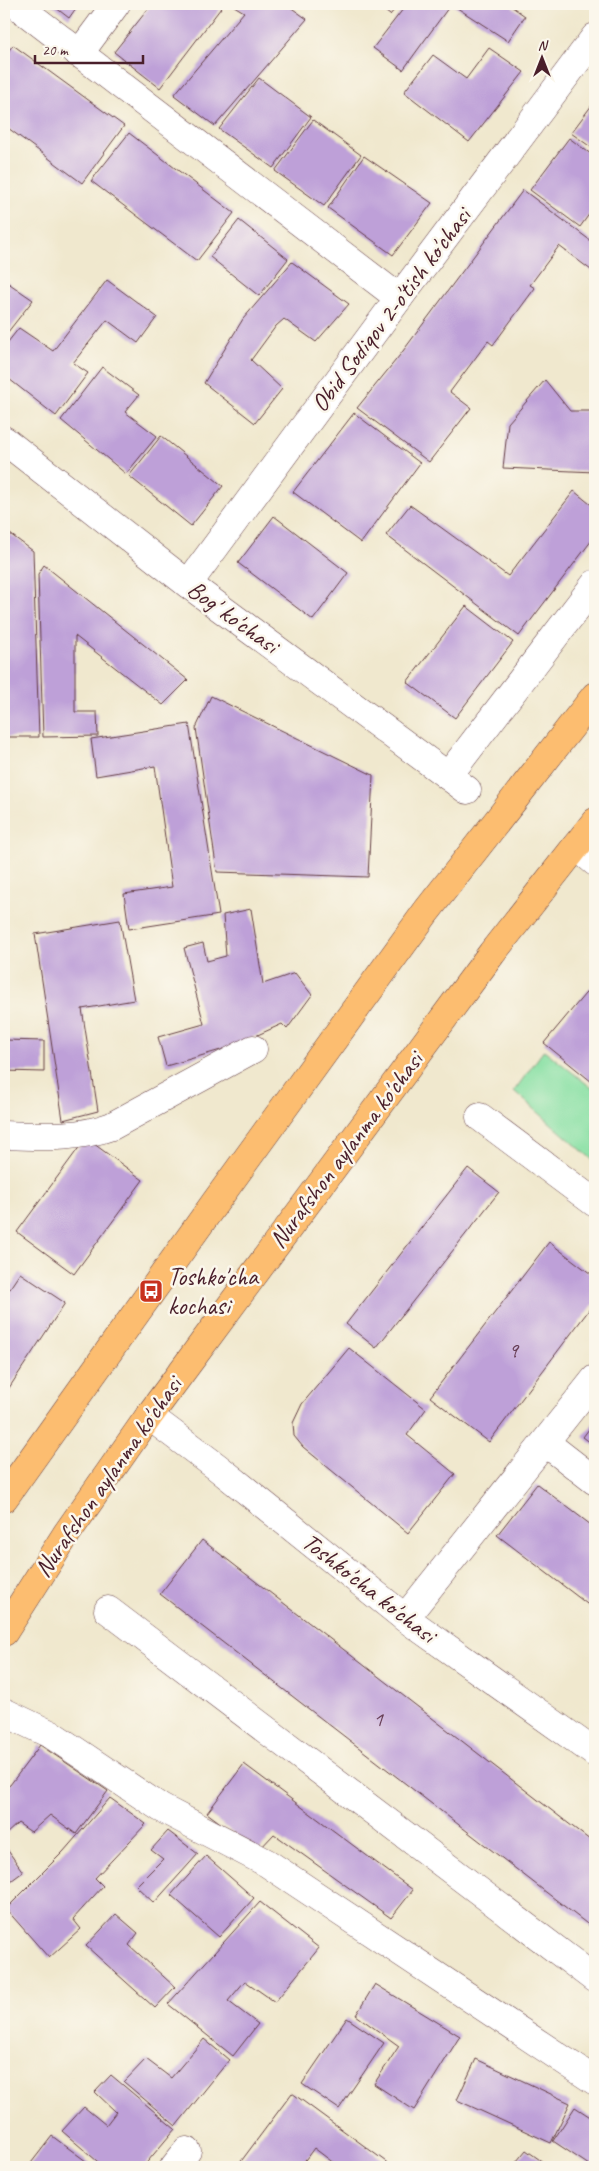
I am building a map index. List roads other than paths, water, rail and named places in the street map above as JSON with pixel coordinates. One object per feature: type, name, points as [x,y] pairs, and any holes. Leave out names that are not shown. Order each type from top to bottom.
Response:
[{"type":"main road","points":[[4,1498],[208,1212],[426,912],[595,696]]},
{"type":"main road","name":"Nurafshon aylanma ko'chasi","points":[[4,1632],[67,1533],[149,1416],[492,953],[586,854],[595,822]]},
{"type":"street","points":[[15,4],[399,298]]},
{"type":"street","points":[[79,54],[116,4]]},
{"type":"street","name":"Obid Sodiqov 2-o'tish ko'chasi","points":[[188,584],[595,37]]},
{"type":"street","name":"Bog' ko'chasi","points":[[4,440],[188,584],[457,783],[595,584]]},
{"type":"street","points":[[4,1135],[62,1137],[98,1131],[112,1126],[253,1048]]},
{"type":"street","points":[[480,1117],[595,1203]]},
{"type":"street","points":[[405,1618],[595,1379]]},
{"type":"street","name":"Toshko'cha ko'chasi","points":[[149,1416],[405,1618],[595,1753]]},
{"type":"street","points":[[546,1443],[595,1481]]},
{"type":"street","points":[[108,1610],[595,1979]]},
{"type":"street","points":[[4,1712],[52,1735],[161,1808],[267,1863],[595,2081]]},
{"type":"place","name":"Toshko'cha kochasi","points":[[151,1291]]}]
